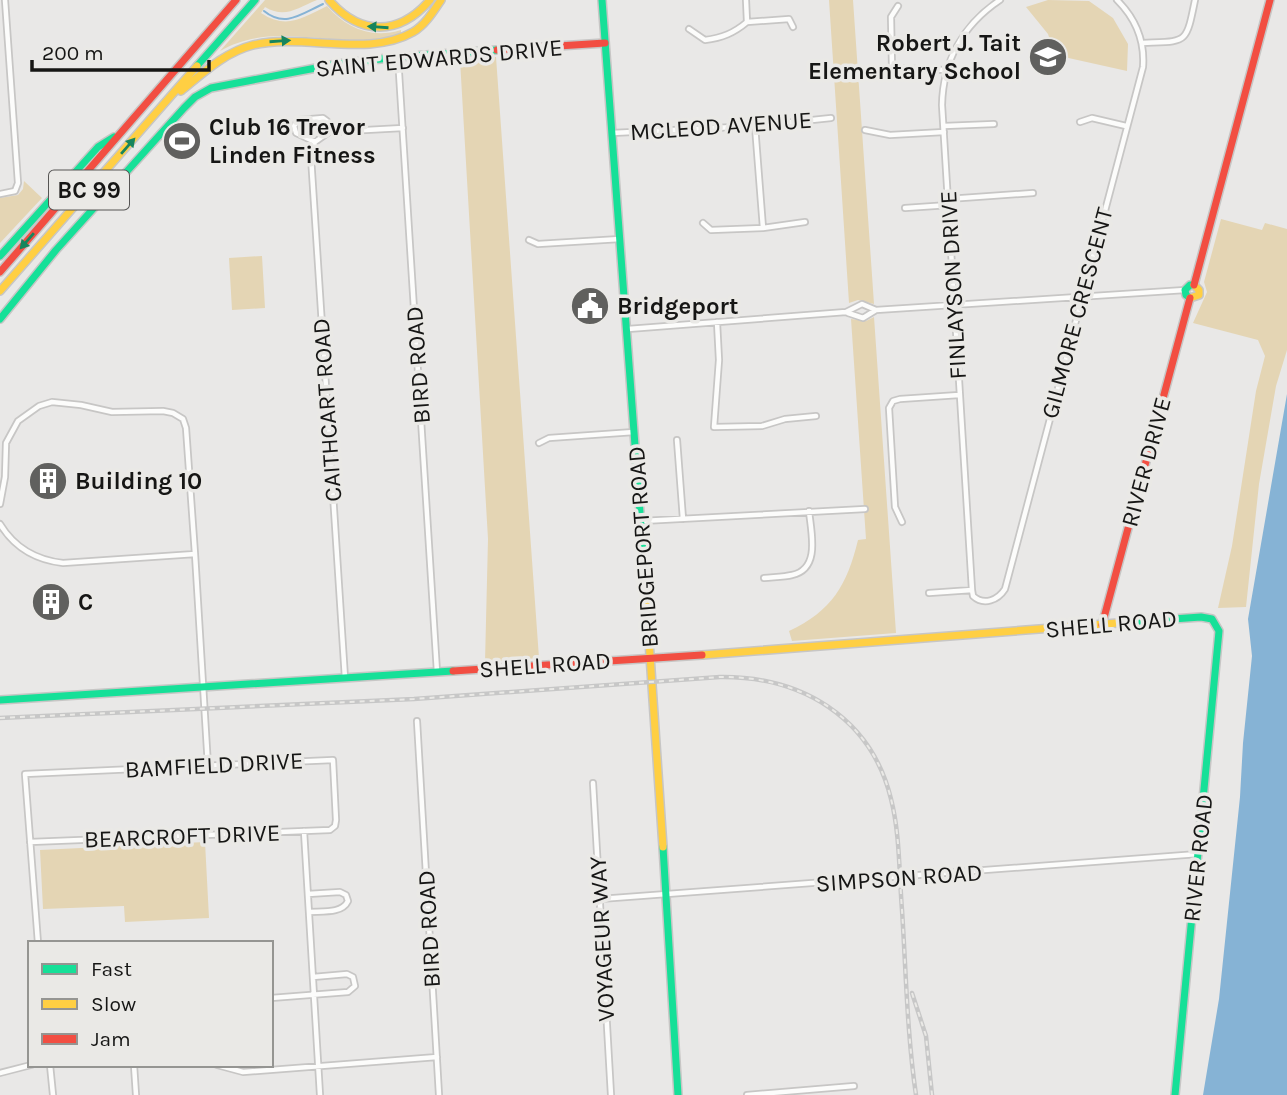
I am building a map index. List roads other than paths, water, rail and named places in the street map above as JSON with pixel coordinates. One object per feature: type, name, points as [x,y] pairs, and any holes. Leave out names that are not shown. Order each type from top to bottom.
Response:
[{"type":"main road","name":"BC 99","points":[[0,272],[236,0]]},
{"type":"main road","name":"BC 99","points":[[0,291],[255,0]]},
{"type":"main road","points":[[329,0],[339,12],[358,23],[385,28],[414,18],[430,0]]},
{"type":"main road","points":[[160,109],[206,70],[240,49],[288,40],[369,44],[394,41],[412,33],[431,15],[441,0]]},
{"type":"main road","name":"BRIDGEPORT ROAD","points":[[602,0],[642,521],[678,1095]]},
{"type":"main road","points":[[1194,285],[1270,0]]},
{"type":"main road","name":"SAINT EDWARDS DRIVE","points":[[0,319],[55,250],[184,108],[211,88],[258,78],[398,57],[605,43]]},
{"type":"main road","points":[[0,256],[98,147],[119,133]]},
{"type":"main road","points":[[0,299],[18,271]]},
{"type":"main road","points":[[1189,285],[1194,285],[1199,290],[1199,295],[1190,298],[1185,290],[1189,285]]},
{"type":"main road","name":"RIVER DRIVE","points":[[1102,625],[1190,298]]},
{"type":"main road","name":"SHELL ROAD","points":[[0,700],[651,659],[1201,617],[1215,621]]},
{"type":"main road","name":"RIVER ROAD","points":[[1175,1095],[1219,631],[1215,621]]},
{"type":"street","points":[[0,194],[15,191],[18,186],[5,0]]},
{"type":"street","points":[[746,0],[747,22]]},
{"type":"street","name":"FINLAYSON DRIVE","points":[[972,590],[942,105],[946,70],[952,55],[969,27],[1000,0]]},
{"type":"street","points":[[1117,0],[1136,23],[1143,43],[1183,39],[1189,27],[1195,0]]},
{"type":"street","points":[[898,6],[891,17],[892,68],[946,70]]},
{"type":"street","points":[[688,29],[705,40],[728,35],[747,22],[789,19],[793,27]]},
{"type":"street","name":"GILMORE CRESCENT","points":[[972,590],[973,596],[983,601],[995,600],[1005,589],[1143,67],[1143,43]]},
{"type":"street","name":"BIRD ROAD","points":[[398,57],[438,673]]},
{"type":"street","points":[[329,132],[327,121],[323,118],[299,120],[294,126],[296,133],[315,142],[329,132],[403,128]]},
{"type":"street","name":"MCLEOD AVENUE","points":[[612,133],[755,126],[831,118]]},
{"type":"street","points":[[1080,122],[1091,118],[1126,127]]},
{"type":"street","points":[[865,130],[890,135],[994,124]]},
{"type":"street","points":[[755,126],[763,228]]},
{"type":"street","name":"CAITHCART ROAD","points":[[315,142],[310,166],[345,678]]},
{"type":"street","points":[[905,208],[1033,193]]},
{"type":"street","points":[[704,223],[712,230],[763,228],[805,222]]},
{"type":"street","points":[[529,240],[538,244],[620,239]]},
{"type":"street","points":[[847,312],[863,318],[876,310],[1185,290]]},
{"type":"street","points":[[628,329],[847,312],[862,304],[876,310]]},
{"type":"street","points":[[717,322],[719,359],[714,427],[762,426],[785,419],[816,416]]},
{"type":"street","points":[[902,522],[895,508],[889,408],[893,401],[900,399],[958,395]]},
{"type":"street","points":[[0,503],[5,477],[6,443],[18,421],[39,406],[52,402],[113,412],[163,411],[183,419],[186,428],[208,766]]},
{"type":"street","points":[[539,443],[549,438],[635,432]]},
{"type":"street","points":[[677,440],[683,519]]},
{"type":"street","points":[[642,521],[865,509]]},
{"type":"street","points":[[764,578],[793,575],[806,568],[813,553],[809,511]]},
{"type":"street","points":[[0,524],[9,537],[38,558],[63,563],[195,554]]},
{"type":"street","points":[[929,593],[972,590]]},
{"type":"street","name":"BIRD ROAD","points":[[417,721],[439,1095]]},
{"type":"street","name":"BAMFIELD DRIVE","points":[[30,842],[25,774],[333,760],[336,820],[332,828]]},
{"type":"street","name":"VOYAGEUR WAY","points":[[593,783],[611,1095]]},
{"type":"street","name":"BEARCROFT DRIVE","points":[[30,842],[332,828]]},
{"type":"street","points":[[304,831],[320,1095]]},
{"type":"street","points":[[30,842],[38,941]]},
{"type":"street","name":"SIMPSON ROAD","points":[[600,899],[1198,854]]},
{"type":"street","points":[[308,894],[340,892],[346,895],[348,901],[346,907],[341,910],[309,912]]},
{"type":"street","points":[[273,998],[348,992],[353,989],[355,983],[353,977],[347,974],[313,976]]},
{"type":"street","points":[[224,1067],[243,1072],[437,1057]]},
{"type":"street","points":[[0,1073],[28,1066]]},
{"type":"street","points":[[50,1067],[53,1095]]},
{"type":"street","points":[[134,1067],[136,1095]]},
{"type":"street","points":[[747,1095],[854,1086]]},
{"type":"water","points":[[1287,394],[1287,1095],[1203,1095],[1219,999],[1240,797],[1252,656],[1248,619]]},
{"type":"waterway","points":[[264,11],[286,19],[323,4]]},
{"type":"railway","points":[[0,718],[414,699],[720,677],[778,684],[804,694],[828,707],[849,724],[867,745],[881,770],[891,799],[898,840],[909,1026],[916,1095]]},
{"type":"railway","points":[[912,993],[926,1036],[932,1095]]},
{"type":"place","name":"Robert J. Tait Elementary School","points":[[1048,57]]},
{"type":"place","name":"Club 16 Trevor Linden Fitness","points":[[182,141]]},
{"type":"place","name":"Bridgeport","points":[[590,306]]},
{"type":"place","name":"Building 10","points":[[48,481]]},
{"type":"place","name":"C","points":[[51,602]]}]
